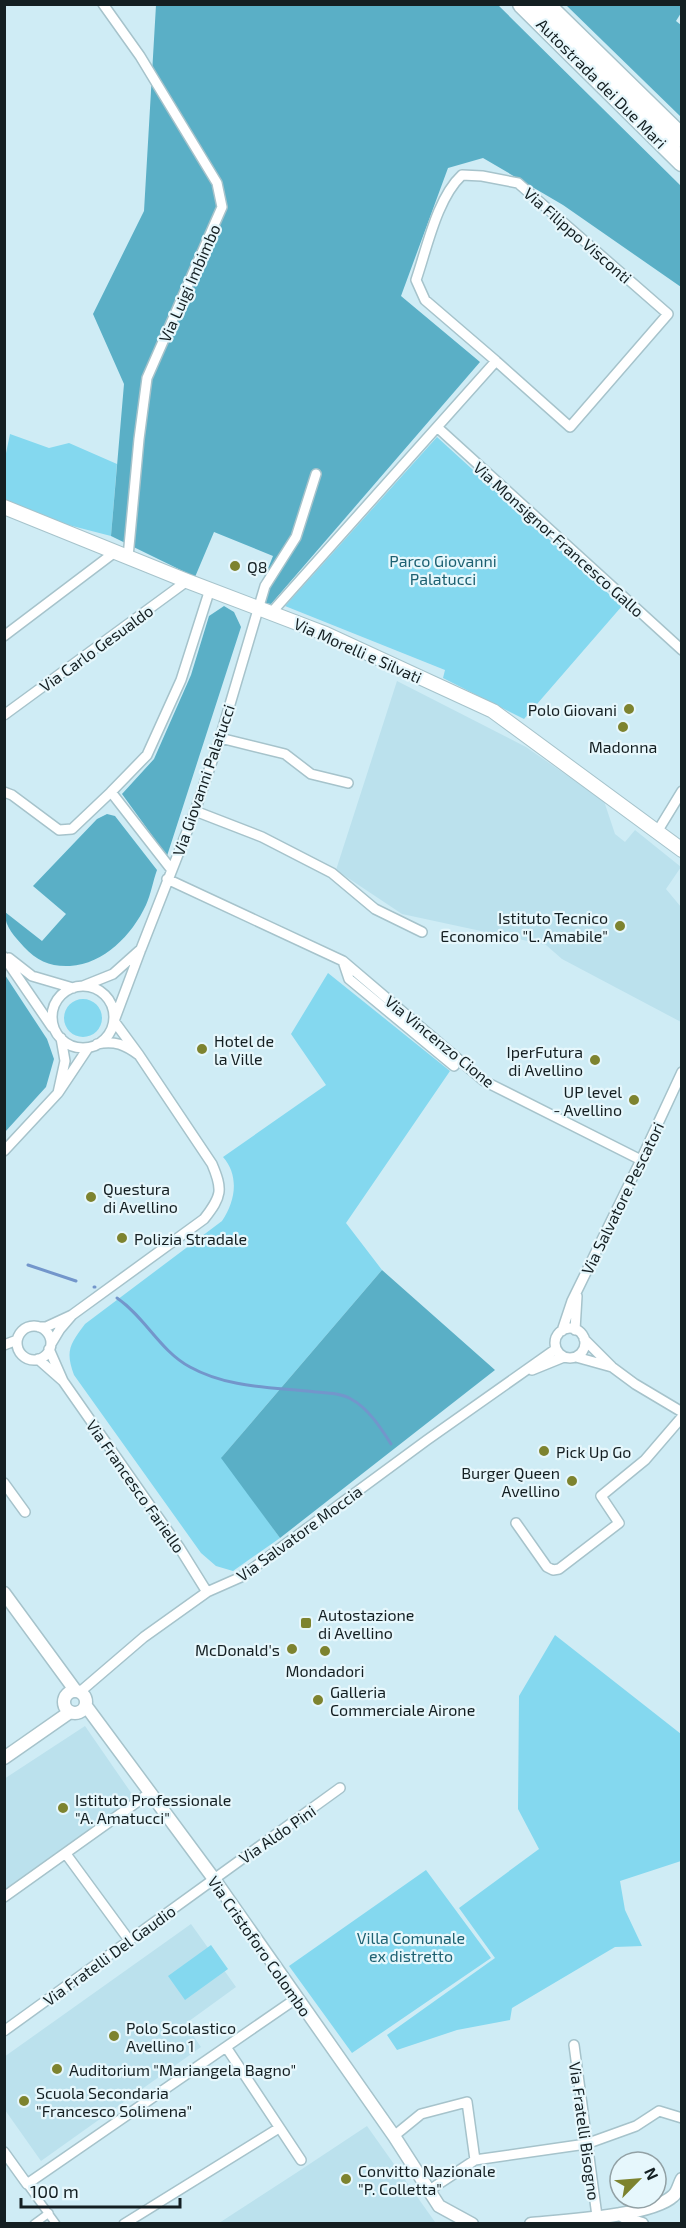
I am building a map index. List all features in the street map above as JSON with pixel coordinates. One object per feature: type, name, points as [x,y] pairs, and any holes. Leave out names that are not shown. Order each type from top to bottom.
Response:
[{"type":"highway","name":"Autostrada dei Due Mari","points":[[522,4],[681,162]]},
{"type":"highway","name":"Autostrada dei Due Mari","points":[[545,4],[681,138]]},
{"type":"main road","name":"Via Morelli e Silvati","points":[[4,507],[326,634],[494,711],[681,850]]},
{"type":"street","name":"Via Luigi Imbimbo","points":[[103,4],[140,56],[217,183],[222,207],[147,378],[122,555]]},
{"type":"street","name":"Via Filippo Visconti","points":[[462,175],[482,176],[518,183],[668,314],[570,427],[496,361],[425,300],[416,280],[437,218],[452,185],[462,175]]},
{"type":"street","points":[[265,610],[496,361]]},
{"type":"street","name":"Via Monsignor Francesco Gallo","points":[[437,427],[681,650]]},
{"type":"street","name":"Via Giovanni Palatucci","points":[[114,1021],[195,811],[265,610],[265,586],[296,537],[316,474]]},
{"type":"street","points":[[4,636],[122,555]]},
{"type":"street","name":"Via Carlo Gesualdo","points":[[4,715],[187,581]]},
{"type":"street","points":[[4,792],[12,795],[58,830],[72,829],[111,792],[147,755],[180,680],[210,590]]},
{"type":"street","points":[[220,738],[285,754],[311,774],[348,783]]},
{"type":"street","points":[[657,832],[681,791]]},
{"type":"street","points":[[111,792],[171,869]]},
{"type":"street","points":[[195,811],[262,837],[332,873],[375,909],[422,932]]},
{"type":"street","name":"Via Vincenzo Cione","points":[[167,879],[343,961],[484,1081],[641,1160]]},
{"type":"street","name":"Via Giovanni Palatucci","points":[[78,987],[113,974],[141,949]]},
{"type":"street","points":[[4,955],[32,976],[78,987],[93,988],[102,993],[109,1001],[114,1021],[212,1164],[220,1183],[217,1202],[204,1219],[72,1315],[46,1327],[28,1327],[23,1330],[17,1340],[4,1345]]},
{"type":"street","points":[[4,955],[58,1034],[69,1044],[78,1048],[109,1041],[118,1043],[139,1055]]},
{"type":"street","name":"Via Vincenzo Cione","points":[[343,961],[349,979],[454,1066]]},
{"type":"street","points":[[58,1093],[65,1061],[52,1020],[53,1010],[57,1000],[64,993],[78,987]]},
{"type":"street","points":[[4,1151],[58,1093],[93,1046],[111,1030],[114,1021]]},
{"type":"street","name":"Via Salvatore Pescatori","points":[[562,1331],[572,1302],[681,1072]]},
{"type":"street","name":"Via Salvatore Pescatori","points":[[575,1329],[577,1292]]},
{"type":"street","points":[[17,1340],[22,1355],[27,1358],[43,1357],[60,1329],[72,1315]]},
{"type":"street","points":[[39,1327],[48,1333],[50,1346]]},
{"type":"street","points":[[612,1367],[576,1357],[564,1357],[556,1349],[555,1339],[562,1331],[575,1329],[612,1367],[681,1412]]},
{"type":"street","points":[[576,1357],[582,1351],[584,1339]]},
{"type":"street","name":"Via Francesco Fariello","points":[[50,1346],[63,1381]]},
{"type":"street","name":"Via Salvatore Moccia","points":[[78,1691],[144,1638],[207,1592],[241,1577],[402,1458],[556,1349]]},
{"type":"street","name":"Via Salvatore Moccia","points":[[518,1375],[564,1357]]},
{"type":"street","name":"Via Francesco Fariello","points":[[38,1359],[63,1381],[179,1547],[207,1592]]},
{"type":"street","points":[[516,1523],[547,1567],[553,1570],[559,1569],[619,1523],[601,1496],[645,1460],[681,1417]]},
{"type":"street","points":[[4,1483],[25,1512]]},
{"type":"street","points":[[4,1593],[78,1691],[86,1697],[86,1706],[79,1712],[70,1712],[4,1758]]},
{"type":"street","points":[[70,1712],[64,1706],[64,1701],[68,1693],[78,1691]]},
{"type":"street","name":"Via Cristoforo Colombo","points":[[86,1706],[214,1879],[394,2136],[450,2223]]},
{"type":"street","name":"Via Aldo Pini","points":[[214,1879],[340,1788]]},
{"type":"street","points":[[4,1897],[151,1792]]},
{"type":"street","points":[[66,1854],[129,1940]]},
{"type":"street","name":"Via Fratelli Del Gaudio","points":[[4,2031],[214,1879]]},
{"type":"street","points":[[27,2184],[297,1998]]},
{"type":"street","name":"Via Fratelli Bisogno","points":[[574,2045],[597,2216]]},
{"type":"street","points":[[226,2048],[301,2160]]},
{"type":"street","points":[[394,2136],[421,2114],[467,2102],[475,2160]]},
{"type":"street","points":[[428,2191],[475,2160],[586,2144],[636,2127],[659,2111],[681,2118]]},
{"type":"street","points":[[124,2223],[279,2128]]},
{"type":"street","points":[[4,2152],[56,2223]]},
{"type":"street","points":[[531,2223],[620,2214],[660,2204],[673,2196],[681,2179]]},
{"type":"street","points":[[439,2206],[472,2223]]},
{"type":"street","points":[[34,2223],[49,2212]]},
{"type":"street","points":[[620,2214],[632,2222],[642,2223]]},
{"type":"shaded area","points":[[156,5],[498,5],[681,186],[681,287],[563,205],[483,158],[448,168],[401,296],[480,362],[271,604],[255,601],[273,556],[214,532],[195,577],[111,536],[124,384],[93,314],[144,211]]},
{"type":"shaded area","points":[[566,5],[681,5],[681,13],[676,21],[681,25],[681,117]]},
{"type":"shaded area","points":[[224,606],[234,612],[241,627],[167,856],[122,794],[154,759],[191,675],[209,616]]},
{"type":"shaded area","points":[[397,681],[526,747],[604,801],[615,834],[625,842],[635,830],[681,867],[666,889],[681,907],[681,1022],[562,959],[546,945],[402,914],[336,870]]},
{"type":"shaded area","points":[[107,814],[115,816],[157,870],[146,905],[125,937],[105,954],[94,960],[70,966],[45,962],[29,952],[14,935],[6,922],[5,912],[42,941],[66,914],[33,886],[97,819]]},
{"type":"shaded area","points":[[5,975],[47,1039],[54,1059],[46,1087],[5,1132]]},
{"type":"shaded area","points":[[382,1270],[495,1370],[280,1538],[221,1458]]},
{"type":"shaded area","name":"Istituto Professionale \"A. Amatucci\"","points":[[85,1726],[134,1797],[5,1893],[4,1779]]},
{"type":"shaded area","name":"Polo Scolastico Avellino 1","points":[[191,1924],[236,1987],[185,2024],[201,2047],[41,2161],[5,2110],[4,2057]]},
{"type":"shaded area","name":"Convitto Nazionale \"P. Colletta\"","points":[[367,2126],[435,2222],[219,2223],[296,2173]]},
{"type":"green space","points":[[10,434],[49,448],[69,443],[117,464],[111,536],[45,519],[5,502],[5,458]]},
{"type":"green space","name":"Parco Giovanni Palatucci","points":[[437,437],[622,606],[524,719],[443,678],[445,670],[285,606]]},
{"type":"green space","points":[[328,973],[450,1071],[346,1223],[382,1270],[222,1457],[280,1538],[233,1571],[216,1566],[201,1553],[74,1375],[70,1354],[76,1337],[85,1324],[222,1221],[230,1206],[234,1189],[232,1172],[223,1157],[326,1085],[291,1034]]},
{"type":"green space","points":[[83,999],[90,1000],[96,1005],[101,1011],[101,1025],[96,1031],[90,1036],[83,1037],[76,1036],[70,1031],[65,1025],[64,1018],[65,1011],[70,1005],[76,1000]]},
{"type":"green space","points":[[555,1635],[681,1734],[681,1861],[620,1881],[625,1910],[642,1946],[615,1947],[512,2008],[510,2020],[457,2030],[397,2050],[387,2035],[495,1958],[459,1908],[539,1849],[518,1809],[519,1696]]},
{"type":"green space","name":"Villa Comunale ex distretto","points":[[426,1870],[491,1958],[352,2053],[289,1966]]},
{"type":"green space","points":[[211,1945],[228,1969],[185,2000],[168,1976]]},
{"type":"waterway","points":[[28,1265],[76,1281]]},
{"type":"waterway","points":[[117,1298],[170,1352],[190,1367],[204,1374],[232,1382],[341,1395],[357,1403],[368,1413],[391,1444]]},
{"type":"place","name":"Q8","points":[[235,566]]},
{"type":"place","name":"Polo Giovani","points":[[629,709]]},
{"type":"place","name":"Madonna","points":[[623,727]]},
{"type":"place","name":"Istituto Tecnico Economico \"L. Amabile\"","points":[[620,926]]},
{"type":"place","name":"Hotel de la Ville","points":[[202,1049]]},
{"type":"place","name":"IperFutura di Avellino","points":[[595,1060]]},
{"type":"place","name":"UP level - Avellino","points":[[634,1100]]},
{"type":"place","name":"Questura di Avellino","points":[[91,1197]]},
{"type":"place","name":"Polizia Stradale","points":[[122,1238]]},
{"type":"place","name":"Pick Up Go","points":[[544,1451]]},
{"type":"place","name":"Burger Queen Avellino","points":[[572,1481]]},
{"type":"place","name":"Autostazione di Avellino","points":[[306,1623]]},
{"type":"place","name":"McDonald's","points":[[292,1649]]},
{"type":"place","name":"Mondadori","points":[[325,1651]]},
{"type":"place","name":"Galleria Commerciale Airone","points":[[318,1700]]},
{"type":"place","name":"Istituto Professionale \"A. Amatucci\"","points":[[63,1808]]},
{"type":"place","name":"Polo Scolastico Avellino 1","points":[[114,2036]]},
{"type":"place","name":"Auditorium \"Mariangela Bagno\"","points":[[57,2069]]},
{"type":"place","name":"Scuola Secondaria \"Francesco Solimena\"","points":[[24,2101]]},
{"type":"place","name":"Convitto Nazionale \"P. Colletta\"","points":[[346,2179]]}]
